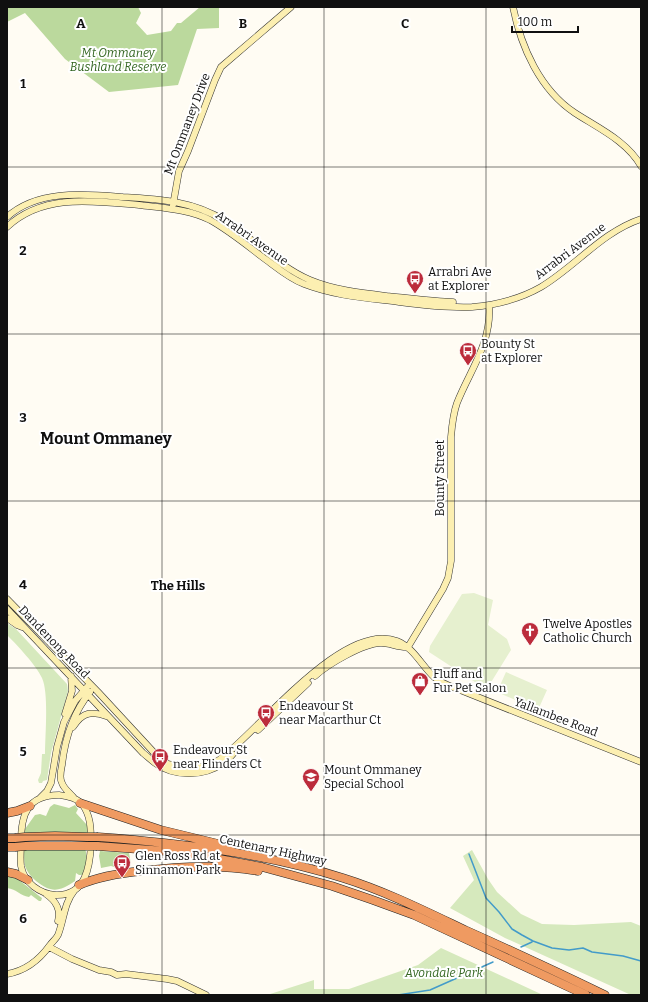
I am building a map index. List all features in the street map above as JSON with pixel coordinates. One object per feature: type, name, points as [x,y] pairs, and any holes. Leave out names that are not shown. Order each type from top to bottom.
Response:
[{"type":"highway","points":[[77,800],[161,830],[218,845],[290,859],[304,863],[312,868]]},
{"type":"highway","points":[[7,812],[17,811],[30,806]]},
{"type":"highway","name":"Centenary Highway","points":[[11,838],[55,836],[88,837],[98,842],[179,852],[274,870],[332,886],[392,907],[442,928],[586,995]]},
{"type":"highway","name":"Centenary Highway","points":[[11,847],[88,846],[98,842],[147,841],[204,848],[312,868],[396,897],[606,995]]},
{"type":"highway","points":[[78,887],[94,880],[115,874],[182,866],[230,868],[267,873],[274,870]]},
{"type":"highway","points":[[7,872],[16,874],[28,880]]},
{"type":"street","name":"Mt Ommaney Drive","points":[[172,209],[179,171],[188,151],[214,80],[221,67],[291,7]]},
{"type":"street","points":[[513,7],[518,31],[524,48],[543,81],[563,103],[574,112],[631,151],[641,166]]},
{"type":"street","name":"Arrabri Avenue","points":[[7,217],[18,209],[33,202],[70,194],[174,201],[199,208],[225,220],[279,262],[293,272],[309,280],[328,286],[363,293],[489,305]]},
{"type":"street","name":"Arrabri Avenue","points":[[7,227],[14,220],[27,212],[66,202],[92,200],[172,209],[195,214],[208,219],[236,236],[289,277],[322,290],[347,296],[425,305],[470,307],[489,305],[522,296],[540,287],[616,230],[641,219]]},
{"type":"street","name":"Bounty Street","points":[[408,647],[443,590],[448,578],[451,561],[451,442],[454,416],[464,386],[486,340],[489,320],[489,305]]},
{"type":"street","name":"Dandenong Road","points":[[7,599],[92,686],[77,711],[67,737],[62,758],[61,781],[77,800]]},
{"type":"street","name":"Dandenong Road","points":[[7,609],[88,693]]},
{"type":"street","points":[[7,618],[16,625],[25,628]]},
{"type":"street","points":[[92,686],[159,758],[175,766],[201,768],[215,763],[223,757],[316,670],[357,644],[380,638],[393,640],[408,647]]},
{"type":"street","points":[[88,693],[143,753],[155,763],[178,773],[198,772],[211,770],[224,763],[312,678],[326,668],[358,649],[373,643],[389,643],[400,647],[408,647]]},
{"type":"street","name":"Yallambee Road","points":[[408,647],[434,677],[450,686],[641,762]]},
{"type":"street","points":[[64,722],[72,690],[71,676]]},
{"type":"street","name":"Dandenong Road","points":[[38,799],[45,793],[51,783],[57,747],[64,722],[75,701],[88,693]]},
{"type":"street","points":[[67,737],[78,720],[87,714],[95,713],[111,718]]},
{"type":"street","points":[[7,974],[18,971],[32,964],[50,946],[58,934],[69,898],[86,875],[90,864],[91,832],[88,816],[77,800],[55,795],[38,799],[30,806],[23,818],[21,829],[22,867],[28,880],[36,888],[54,900],[58,906],[59,920],[50,946]]},
{"type":"street","points":[[45,893],[62,894],[78,887]]},
{"type":"street","points":[[50,946],[72,959],[99,970],[118,975],[126,974],[178,981],[193,990],[199,990],[206,995]]},
{"type":"green space","name":"Mt Ommaney Bushland Reserve","points":[[7,7],[138,7],[141,13],[136,23],[147,35],[171,31],[177,23],[181,23],[200,7],[219,7],[219,28],[197,29],[178,85],[109,92],[65,59],[25,13],[7,22]]},
{"type":"green space","points":[[474,593],[493,600],[488,625],[507,639],[511,650],[490,684],[485,686],[478,684],[429,652],[430,646],[462,594]]},
{"type":"green space","points":[[7,623],[16,629],[67,684],[68,691],[51,753],[47,780],[43,781],[42,783],[39,783],[38,780],[41,773],[42,754],[45,754],[46,704],[44,685],[42,678],[35,667],[7,635]]},
{"type":"green space","points":[[506,672],[547,690],[538,710],[497,692]]},
{"type":"green space","points":[[54,804],[69,808],[75,805],[78,809],[76,813],[87,825],[89,834],[24,835],[25,829],[35,815],[40,814],[46,816],[50,807]]},
{"type":"green space","points":[[85,849],[86,862],[82,875],[76,873],[75,881],[60,889],[55,890],[41,885],[31,876],[25,866],[24,850]]},
{"type":"green space","points":[[472,850],[497,892],[521,914],[542,924],[574,925],[631,922],[641,926],[641,995],[631,995],[505,938],[450,908],[474,880],[463,856]]},
{"type":"green space","points":[[100,851],[129,853],[131,864],[101,868],[99,856]]},
{"type":"green space","points":[[7,875],[24,884],[42,898],[41,901],[31,895],[29,897],[7,888]]},
{"type":"green space","name":"Avondale Park","points":[[441,948],[543,995],[267,995],[314,980],[314,989],[349,989],[418,965]]},
{"type":"waterway","points":[[469,854],[486,898],[512,929],[533,941],[552,948],[569,950],[583,948],[592,952],[623,956],[641,961]]},
{"type":"waterway","points":[[521,947],[532,942]]},
{"type":"waterway","points":[[398,995],[430,990],[493,962]]},
{"type":"place","name":"Arrabri Ave at Explorer","points":[[415,294]]},
{"type":"place","name":"Bounty St at Explorer","points":[[468,366]]},
{"type":"place","name":"Twelve Apostles Catholic Church","points":[[530,646]]},
{"type":"place","name":"Fluff and Fur Pet Salon","points":[[420,696]]},
{"type":"place","name":"Endeavour St near Macarthur Ct","points":[[266,728]]},
{"type":"place","name":"Endeavour St near Flinders Ct","points":[[160,772]]},
{"type":"place","name":"Mount Ommaney Special School","points":[[311,792]]},
{"type":"place","name":"Glen Ross Rd at Sinnamon Park","points":[[122,878]]},
{"type":"district","name":"Mount Ommaney","points":[[106,438]]},
{"type":"district","name":"The Hills","points":[[178,585]]}]
